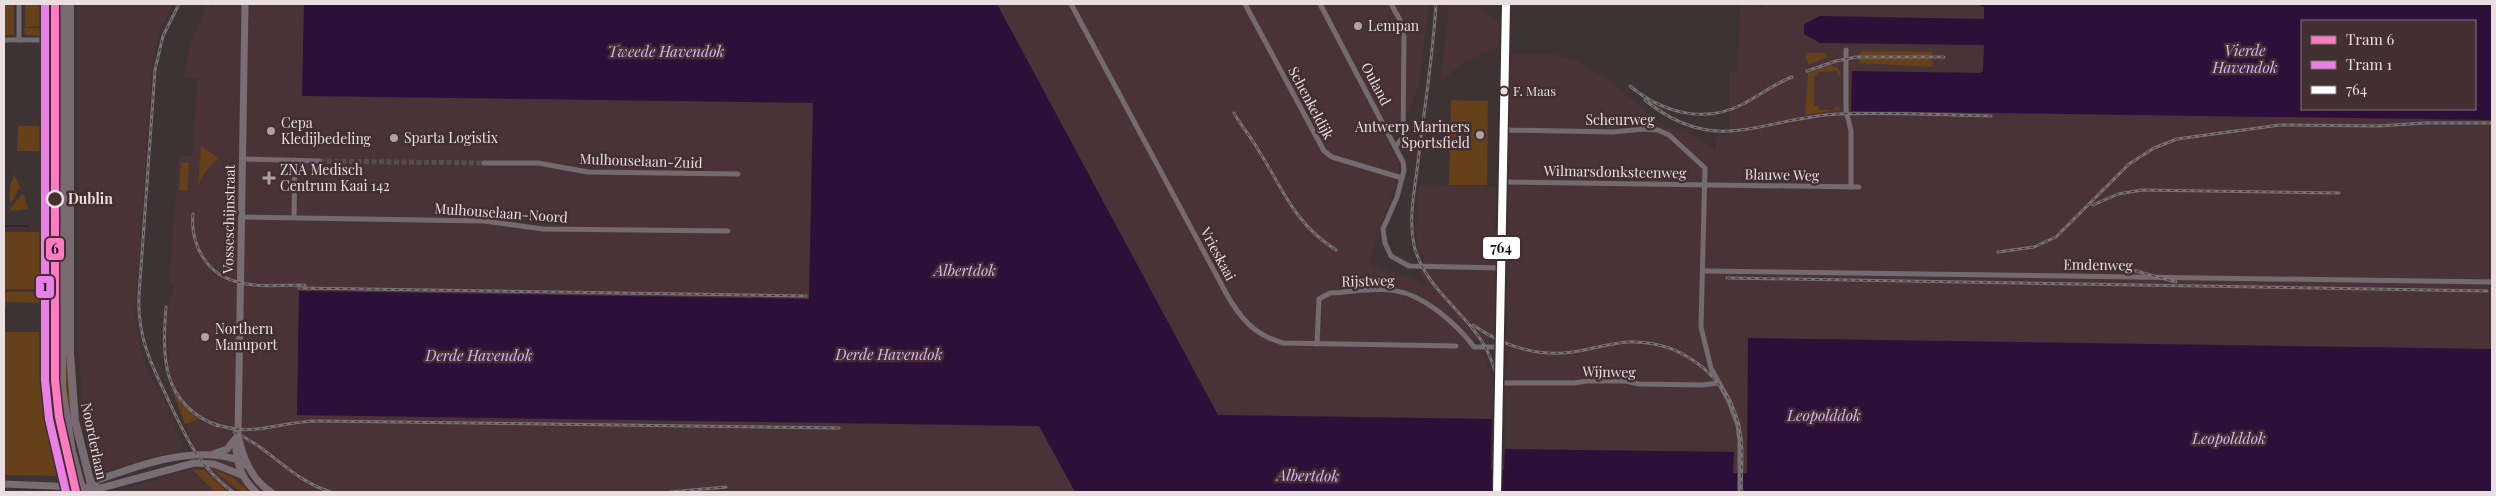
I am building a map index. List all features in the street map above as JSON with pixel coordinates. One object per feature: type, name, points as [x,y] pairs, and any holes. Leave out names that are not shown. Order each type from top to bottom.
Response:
[{"type":"main road","name":"Noorderlaan","points":[[62,4],[66,40],[70,353],[75,421],[92,489]]},
{"type":"main road","name":"Noorderlaan","points":[[70,4],[66,40],[62,389],[72,451],[82,489]]},
{"type":"street","points":[[19,4],[19,40]]},
{"type":"street","name":"Vosseschijnstraat","points":[[245,4],[237,437],[238,460],[242,476],[256,492]]},
{"type":"street","name":"Vrieskaai","points":[[1071,4],[1239,315],[1248,325],[1269,339],[1288,343],[1456,346]]},
{"type":"street","name":"Schenkeldijk","points":[[1245,4],[1328,154],[1402,178]]},
{"type":"street","name":"Ouland","points":[[1320,4],[1396,146],[1403,162],[1402,178]]},
{"type":"street","points":[[1391,4],[1400,20],[1404,37],[1403,137],[1396,146]]},
{"type":"street","points":[[1497,492],[1506,4]]},
{"type":"street","points":[[4,40],[66,40]]},
{"type":"street","points":[[1846,50],[1846,110],[1851,131],[1851,187]]},
{"type":"street","name":"Scheurweg","points":[[1504,130],[1613,132],[1644,128],[1658,130],[1669,135],[1705,168],[1705,185]]},
{"type":"street","points":[[242,159],[319,161]]},
{"type":"street","points":[[294,217],[295,160]]},
{"type":"street","name":"Mulhouselaan-Zuid","points":[[484,162],[538,163],[588,172],[738,174]]},
{"type":"street","points":[[1402,178],[1383,229],[1385,243],[1392,256],[1409,266],[1502,268]]},
{"type":"street","name":"Wilmarsdonksteenweg","points":[[1504,182],[1705,185],[1701,327],[1707,359],[1729,401],[1738,425],[1740,492]]},
{"type":"street","name":"Blauwe Weg","points":[[1705,185],[1859,187]]},
{"type":"street","name":"Mulhouselaan-Noord","points":[[241,216],[484,220],[543,229],[728,231]]},
{"type":"street","name":"Emdenweg","points":[[1704,271],[2492,282]]},
{"type":"street","name":"Rijstweg","points":[[1317,344],[1319,299],[1322,296],[1330,293],[1386,289],[1405,292],[1418,297],[1460,328],[1474,347],[1501,347]]},
{"type":"street","name":"Wijnweg","points":[[1499,383],[1574,383],[1586,380],[1625,381],[1639,384],[1703,385],[1718,383]]},
{"type":"street","points":[[210,455],[227,449],[237,437]]},
{"type":"street","name":"Vosseschijnstraat","points":[[237,437],[250,471],[259,483],[271,492]]},
{"type":"street","points":[[4,484],[82,489],[101,488],[188,463],[226,464],[238,460],[242,452]]},
{"type":"street","points":[[92,489],[98,480],[182,455],[210,455],[238,460],[245,463],[250,471]]},
{"type":"street","points":[[150,464],[153,473]]},
{"type":"street","points":[[214,464],[242,476]]},
{"type":"shaded area","points":[[4,4],[14,5],[14,35],[4,35]]},
{"type":"shaded area","points":[[25,4],[46,4],[46,26],[25,27]]},
{"type":"shaded area","points":[[79,4],[173,4],[159,31],[152,67],[135,316],[142,358],[169,412],[183,448],[100,473],[96,470],[84,417],[79,356]]},
{"type":"shaded area","points":[[207,4],[212,4],[209,16],[215,4],[304,4],[303,95],[813,103],[809,299],[299,291],[298,415],[1039,426],[1075,492],[113,492],[188,470],[206,470],[210,467],[193,443],[171,387],[175,386],[169,367],[167,326],[169,304],[175,285],[169,283],[179,156],[192,156],[198,78],[184,77],[189,49]]},
{"type":"shaded area","points":[[997,4],[1429,4],[1419,85],[1409,110],[1386,136],[1398,160],[1399,169],[1396,185],[1380,226],[1369,264],[1415,280],[1430,288],[1419,271],[1428,271],[1416,234],[1419,186],[1496,187],[1494,336],[1483,341],[1473,340],[1479,352],[1484,354],[1490,371],[1493,387],[1492,419],[1218,415]]},
{"type":"shaded area","points":[[1449,4],[1476,4],[1499,24],[1498,46],[1462,63],[1441,81]]},
{"type":"shaded area","points":[[1765,4],[1980,4],[1980,6],[1984,7],[1984,19],[1980,19],[1980,44],[1984,46],[1983,71],[1981,73],[1852,71],[1851,111],[2492,120],[2492,349],[1749,338],[1747,473],[1733,473],[1733,452],[1505,449],[1510,54],[1553,54],[1578,61],[1609,80],[1664,127],[1684,130],[1716,151],[1716,137],[1729,135],[1729,72],[1738,72],[1740,6],[1764,7]]},
{"type":"shaded area","points":[[24,28],[46,28],[46,36],[25,35]]},
{"type":"shaded area","points":[[1862,51],[1932,52],[1932,67],[1860,63],[1857,56]]},
{"type":"shaded area","points":[[1808,53],[1824,53],[1827,57],[1809,65],[1805,58]]},
{"type":"shaded area","points":[[56,60],[59,60],[59,242],[57,242]]},
{"type":"shaded area","points":[[1830,65],[1838,68],[1841,75],[1837,76],[1837,71],[1818,72],[1818,75],[1814,76],[1814,106],[1819,106],[1819,110],[1834,110],[1835,107],[1839,107],[1840,110],[1805,115],[1808,73]]},
{"type":"shaded area","points":[[1451,100],[1488,101],[1487,185],[1449,185]]},
{"type":"shaded area","points":[[18,126],[46,126],[46,151],[17,151]]},
{"type":"shaded area","points":[[201,146],[218,158],[205,172],[198,185]]},
{"type":"shaded area","points":[[181,163],[189,163],[187,191],[179,190]]},
{"type":"shaded area","points":[[14,174],[20,187],[10,205],[10,187]]},
{"type":"shaded area","points":[[22,194],[28,209],[12,211],[10,209]]},
{"type":"shaded area","points":[[4,232],[47,232],[46,289],[4,289]]},
{"type":"shaded area","points":[[64,248],[68,248],[77,445],[66,394]]},
{"type":"shaded area","points":[[56,250],[59,250],[61,395],[58,406],[56,373]]},
{"type":"shaded area","points":[[50,254],[51,375],[50,335]]},
{"type":"shaded area","points":[[4,292],[46,292],[47,380],[52,432],[60,467],[57,476],[4,475],[4,332],[42,332],[42,303],[6,302],[6,307],[4,307]]},
{"type":"shaded area","points":[[51,382],[55,419],[64,468],[58,442],[54,415]]},
{"type":"shaded area","points":[[171,387],[182,405],[199,419],[185,424]]},
{"type":"shaded area","points":[[210,467],[233,478],[249,492],[241,492]]},
{"type":"shaded area","points":[[192,469],[204,470],[227,492],[215,492]]},
{"type":"water","points":[[304,4],[997,4],[1218,415],[1492,419],[1491,469],[1504,470],[1505,449],[1734,452],[1733,473],[1747,473],[1748,338],[2492,349],[2492,492],[1075,492],[1039,426],[297,415],[299,291],[809,299],[813,103],[302,96]]},
{"type":"water","name":"Vierde Havendok","points":[[1980,4],[2492,4],[2492,120],[1851,111],[1852,71],[1980,73],[1983,71],[1984,45],[1820,43],[1804,34],[1804,24],[1820,16],[1984,19],[1984,7],[1980,6]]},
{"type":"waterway","points":[[4,226],[29,226]]},
{"type":"tunnel","points":[[319,161],[484,163]]},
{"type":"railway","points":[[179,4],[163,36],[155,70],[139,296],[140,323],[150,359],[186,436],[210,472],[233,492]]},
{"type":"railway","points":[[1436,4],[1431,64],[1413,204],[1412,235],[1419,260],[1426,272],[1443,296],[1472,328],[1490,357],[1496,375],[1501,414],[1499,492]]},
{"type":"railway","points":[[1807,71],[1836,61],[1856,57],[1944,57]]},
{"type":"railway","points":[[1630,86],[1655,103],[1669,108],[1697,114],[1712,114],[1727,111],[1741,105],[1792,77]]},
{"type":"railway","points":[[1645,100],[1671,117],[1694,127],[1717,131],[1762,127],[1811,117],[1838,114],[1895,113],[1991,116]]},
{"type":"railway","points":[[1234,113],[1291,205],[1310,229],[1336,250]]},
{"type":"railway","points":[[1998,252],[2034,247],[2056,237],[2129,164],[2154,148],[2177,139],[2280,125],[2378,126],[2425,123],[2492,123]]},
{"type":"railway","points":[[2093,205],[2118,194],[2142,190],[2339,193]]},
{"type":"railway","points":[[193,214],[194,237],[198,247],[209,266],[217,273],[246,284],[263,286],[305,285]]},
{"type":"railway","points":[[2089,262],[2118,266],[2176,282]]},
{"type":"railway","points":[[1727,278],[2487,291]]},
{"type":"railway","points":[[299,288],[806,296]]},
{"type":"railway","points":[[166,307],[166,362],[176,392],[186,405],[200,417],[218,426]]},
{"type":"railway","points":[[1473,325],[1508,344],[1546,353],[1573,352],[1629,342],[1649,343],[1668,348],[1685,356],[1701,366],[1715,380],[1726,395],[1735,413],[1742,447],[1741,492]]},
{"type":"railway","points":[[212,423],[226,428],[240,429],[265,428],[318,421],[839,428]]},
{"type":"railway","points":[[234,432],[259,447],[305,480],[331,492]]},
{"type":"railway","points":[[670,492],[726,487]]},
{"type":"tram line","name":"1","points":[[45,4],[45,380],[49,419],[66,492]]},
{"type":"tram line","name":"6","points":[[55,4],[55,380],[59,417],[76,492]]},
{"type":"transit line","name":"764","points":[[1497,492],[1506,4]]},
{"type":"place","name":"Lempan","points":[[1358,26]]},
{"type":"place","name":"F. Maas","points":[[1504,91]]},
{"type":"place","name":"Cepa Kledijbedeling","points":[[271,131]]},
{"type":"place","name":"Antwerp Mariners Sportsfield","points":[[1480,135]]},
{"type":"place","name":"Sparta Logistix","points":[[394,138]]},
{"type":"place","name":"ZNA Medisch Centrum Kaai 142","points":[[269,178]]},
{"type":"place","name":"Dublin","points":[[55,199]]},
{"type":"place","name":"Northern Manuport","points":[[205,337]]},
{"type":"water label","name":"Tweede Havendok","points":[[666,52]]},
{"type":"water label","name":"Albertdok","points":[[965,271]]},
{"type":"water label","name":"Derde Havendok","points":[[889,355]]},
{"type":"water label","name":"Derde Havendok","points":[[479,356]]},
{"type":"water label","name":"Leopolddok","points":[[1824,416]]},
{"type":"water label","name":"Leopolddok","points":[[2229,439]]},
{"type":"water label","name":"Albertdok","points":[[1308,476]]}]
